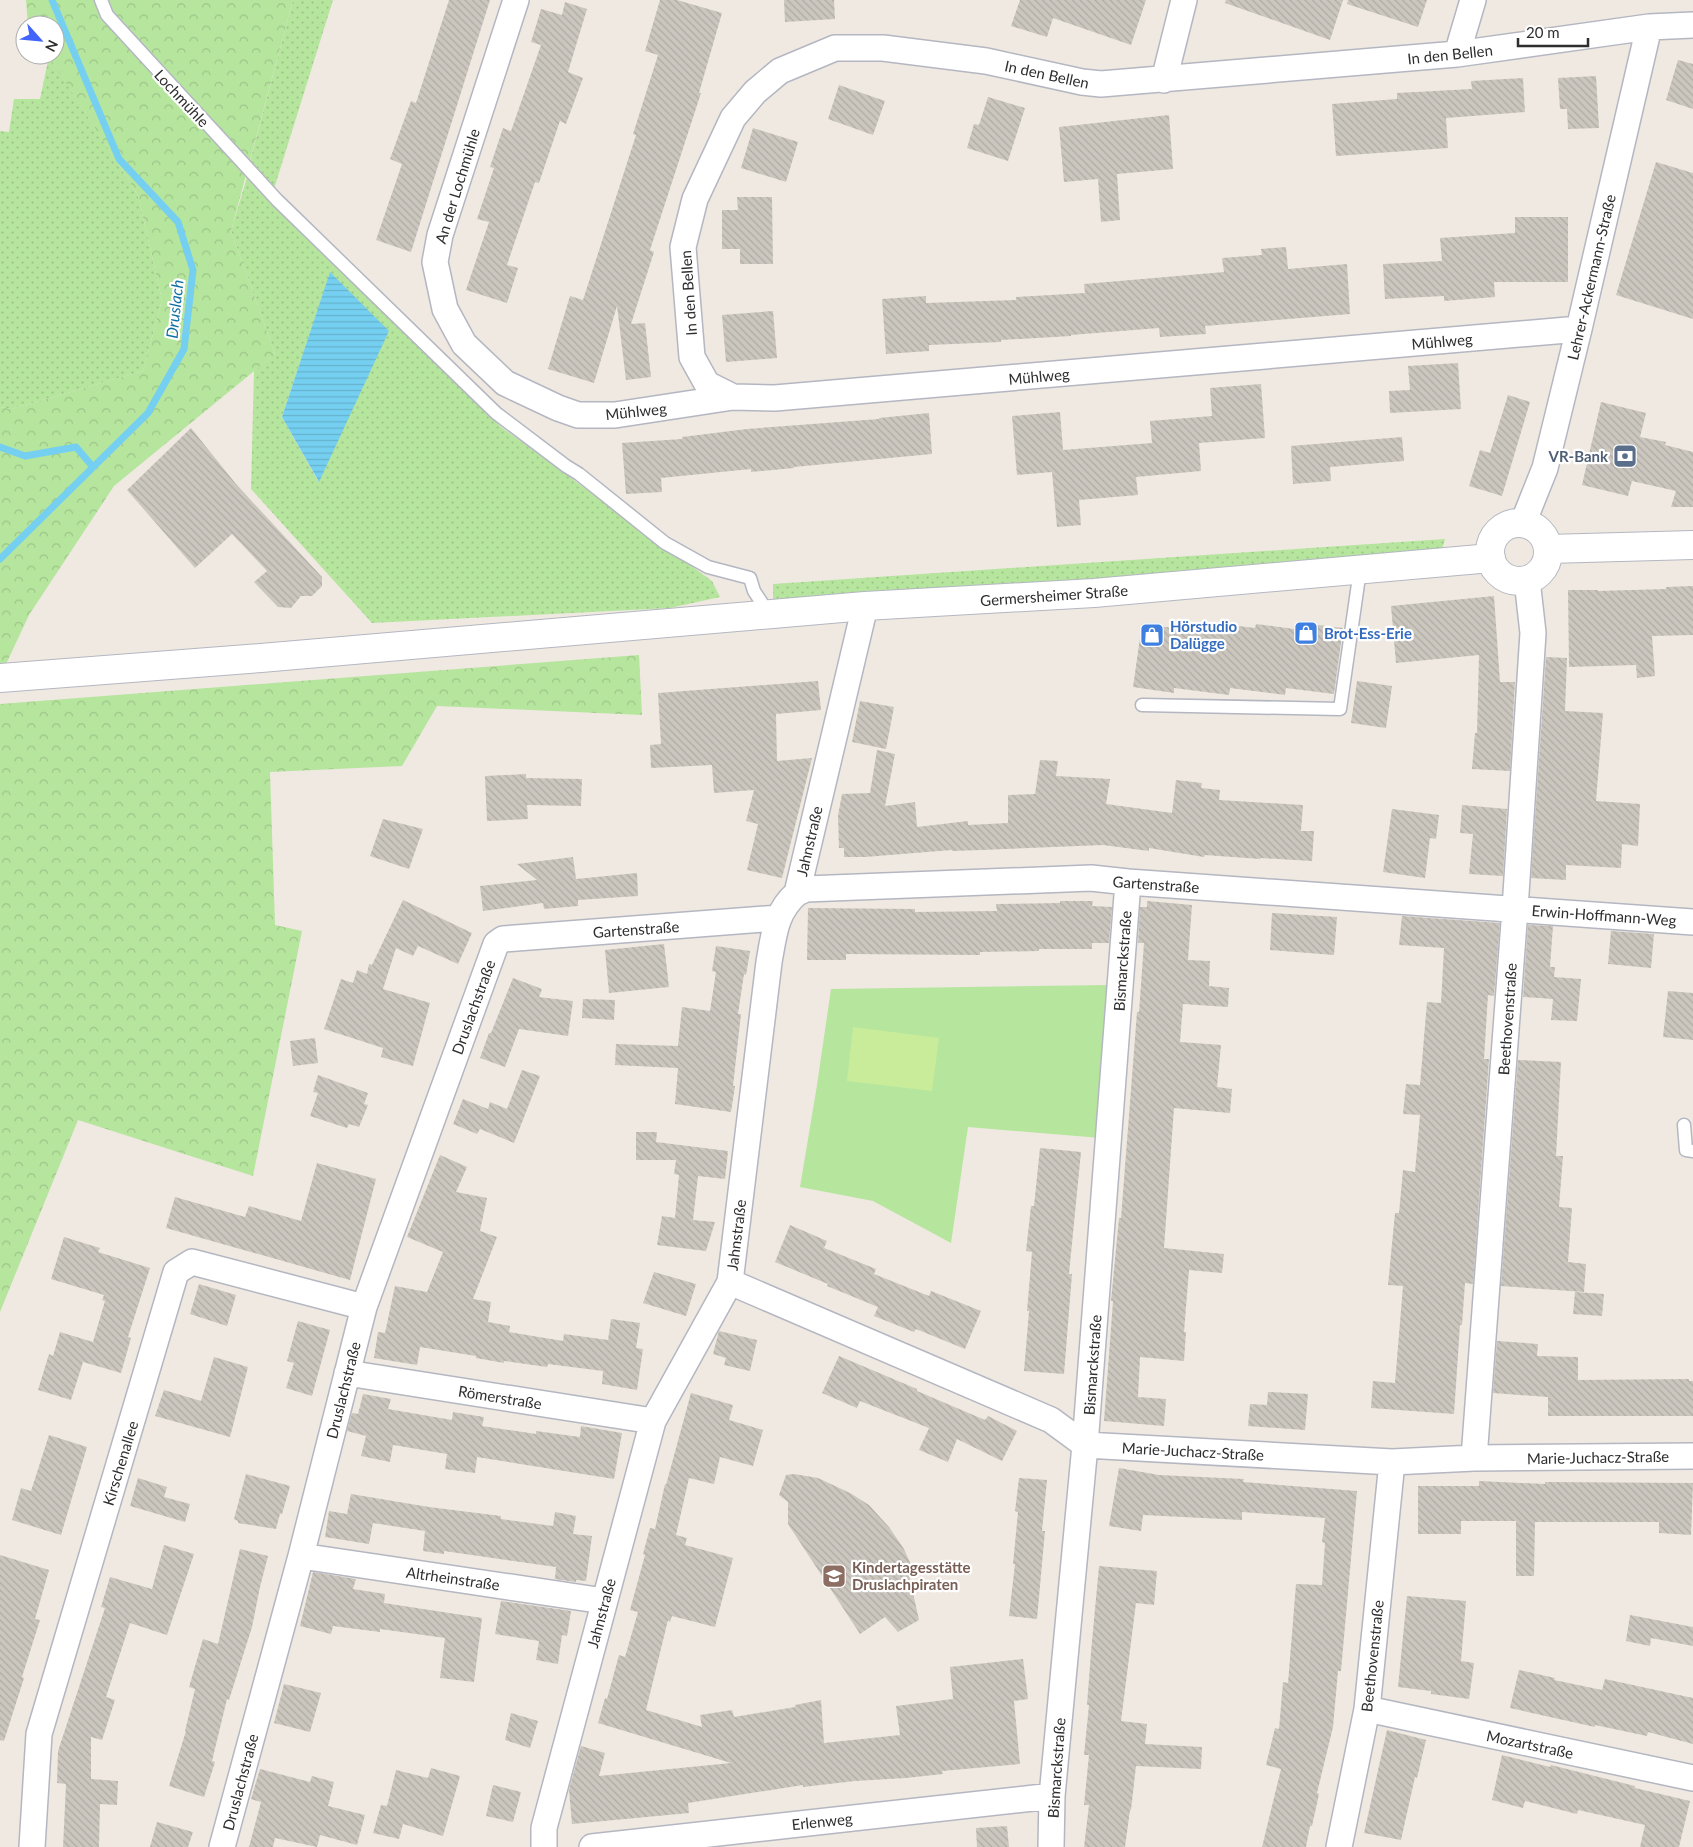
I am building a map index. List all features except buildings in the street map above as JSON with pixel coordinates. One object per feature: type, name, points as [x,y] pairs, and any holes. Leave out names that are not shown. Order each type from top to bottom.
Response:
[{"type":"main road","points":[[1514,524],[1532,526],[1540,532],[1548,549],[1545,565],[1534,577],[1527,580],[1517,581],[1508,579],[1494,567],[1491,558],[1491,548],[1494,539],[1500,531],[1514,524]]},
{"type":"main road","points":[[1548,549],[1693,545]]},
{"type":"main road","name":"Germersheimer Straße","points":[[0,678],[261,658],[865,606],[1094,593],[1491,558]]},
{"type":"street","name":"An der Lochmühle","points":[[505,384],[464,344],[445,310],[435,262],[440,235],[516,0]]},
{"type":"street","points":[[1164,80],[1184,0]]},
{"type":"street","points":[[1457,54],[1473,0]]},
{"type":"street","name":"In den Bellen","points":[[733,397],[707,384],[692,357],[683,247],[695,199],[733,118],[755,92],[780,72],[835,48],[883,48],[986,61],[1082,82],[1101,84],[1457,54],[1649,27],[1693,25]]},
{"type":"street","name":"Lehrer-Ackermann-Straße","points":[[1523,524],[1545,468],[1649,27]]},
{"type":"street","name":"Mühlweg","points":[[505,384],[578,415],[615,415],[733,397],[785,398],[1579,329]]},
{"type":"street","name":"Beethovenstraße","points":[[1474,1458],[1516,909],[1533,633],[1527,580]]},
{"type":"street","name":"Jahnstraße","points":[[544,1847],[544,1828],[653,1421],[730,1282],[769,962],[778,918],[789,899],[797,893],[865,606]]},
{"type":"street","name":"Gartenstraße","points":[[797,893],[806,888],[1091,878],[1516,909]]},
{"type":"street","name":"Bismarckstraße","points":[[1051,1847],[1052,1796],[1086,1445],[1128,882]]},
{"type":"street","name":"Erwin-Hoffmann-Weg","points":[[1516,909],[1693,922]]},
{"type":"street","name":"Gartenstraße","points":[[496,944],[503,938],[778,918]]},
{"type":"street","name":"Druslachstraße","points":[[222,1847],[301,1556],[364,1307],[496,944]]},
{"type":"street","name":"Kirschenallee","points":[[32,1847],[39,1734],[176,1272],[192,1262],[364,1307]]},
{"type":"street","points":[[730,1282],[1051,1420],[1086,1445]]},
{"type":"street","name":"Römerstraße","points":[[347,1373],[653,1421]]},
{"type":"street","name":"Marie-Juchacz-Straße","points":[[1086,1445],[1392,1462],[1474,1458],[1693,1456]]},
{"type":"street","name":"Beethovenstraße","points":[[1339,1847],[1367,1709],[1392,1462]]},
{"type":"street","name":"Altrheinstraße","points":[[301,1556],[604,1601]]},
{"type":"street","name":"Mozartstraße","points":[[1367,1709],[1693,1778]]},
{"type":"street","name":"Erlenweg","points":[[592,1847],[1052,1796]]},
{"type":"lane","name":"Lochmühle","points":[[101,0],[107,15],[268,192],[496,412],[665,542],[708,567],[750,578],[754,591],[769,614]]},
{"type":"lane","points":[[1142,705],[1340,708],[1360,570]]},
{"type":"lane","points":[[1684,1125],[1686,1150],[1693,1151]]},
{"type":"green space","points":[[26,0],[293,0],[231,231],[275,354],[114,486],[29,615],[0,677],[0,407],[11,409],[143,371],[162,300],[138,195],[54,65],[65,65],[65,15],[27,15]]},
{"type":"green space","points":[[293,0],[333,0],[273,192],[249,165]]},
{"type":"green space","points":[[47,65],[55,65],[138,195],[162,300],[143,371],[11,409],[0,407],[0,131],[9,132],[14,99],[40,99]]},
{"type":"green space","points":[[247,177],[501,427],[712,581],[720,597],[670,608],[372,623],[251,489],[254,371],[275,354],[231,231]],"holes":[[[330,273],[319,481],[282,417]]]},
{"type":"green space","points":[[1445,539],[1441,553],[773,607],[773,584]]},
{"type":"green space","points":[[639,655],[642,715],[437,706],[402,766],[270,772],[275,925],[302,931],[253,1176],[78,1120],[0,1312],[0,704]]},
{"type":"green space","points":[[1110,985],[1101,1138],[968,1127],[951,1243],[873,1201],[800,1187],[831,989]]},
{"type":"green space","points":[[853,1027],[939,1038],[932,1091],[847,1081]]},
{"type":"water","points":[[330,272],[389,331],[319,482],[282,417]]},
{"type":"waterway","name":"Druslach","points":[[0,559],[148,413],[184,349],[193,270],[178,222],[119,159],[52,0]]},
{"type":"waterway","points":[[0,447],[25,456],[76,447],[93,467]]},
{"type":"place","name":"VR-Bank","points":[[1625,456]]},
{"type":"place","name":"Brot-Ess-Erie","points":[[1306,633]]},
{"type":"place","name":"Hörstudio Dalügge","points":[[1152,635]]},
{"type":"place","name":"Kindertagesstätte Druslachpiraten","points":[[834,1576]]}]
